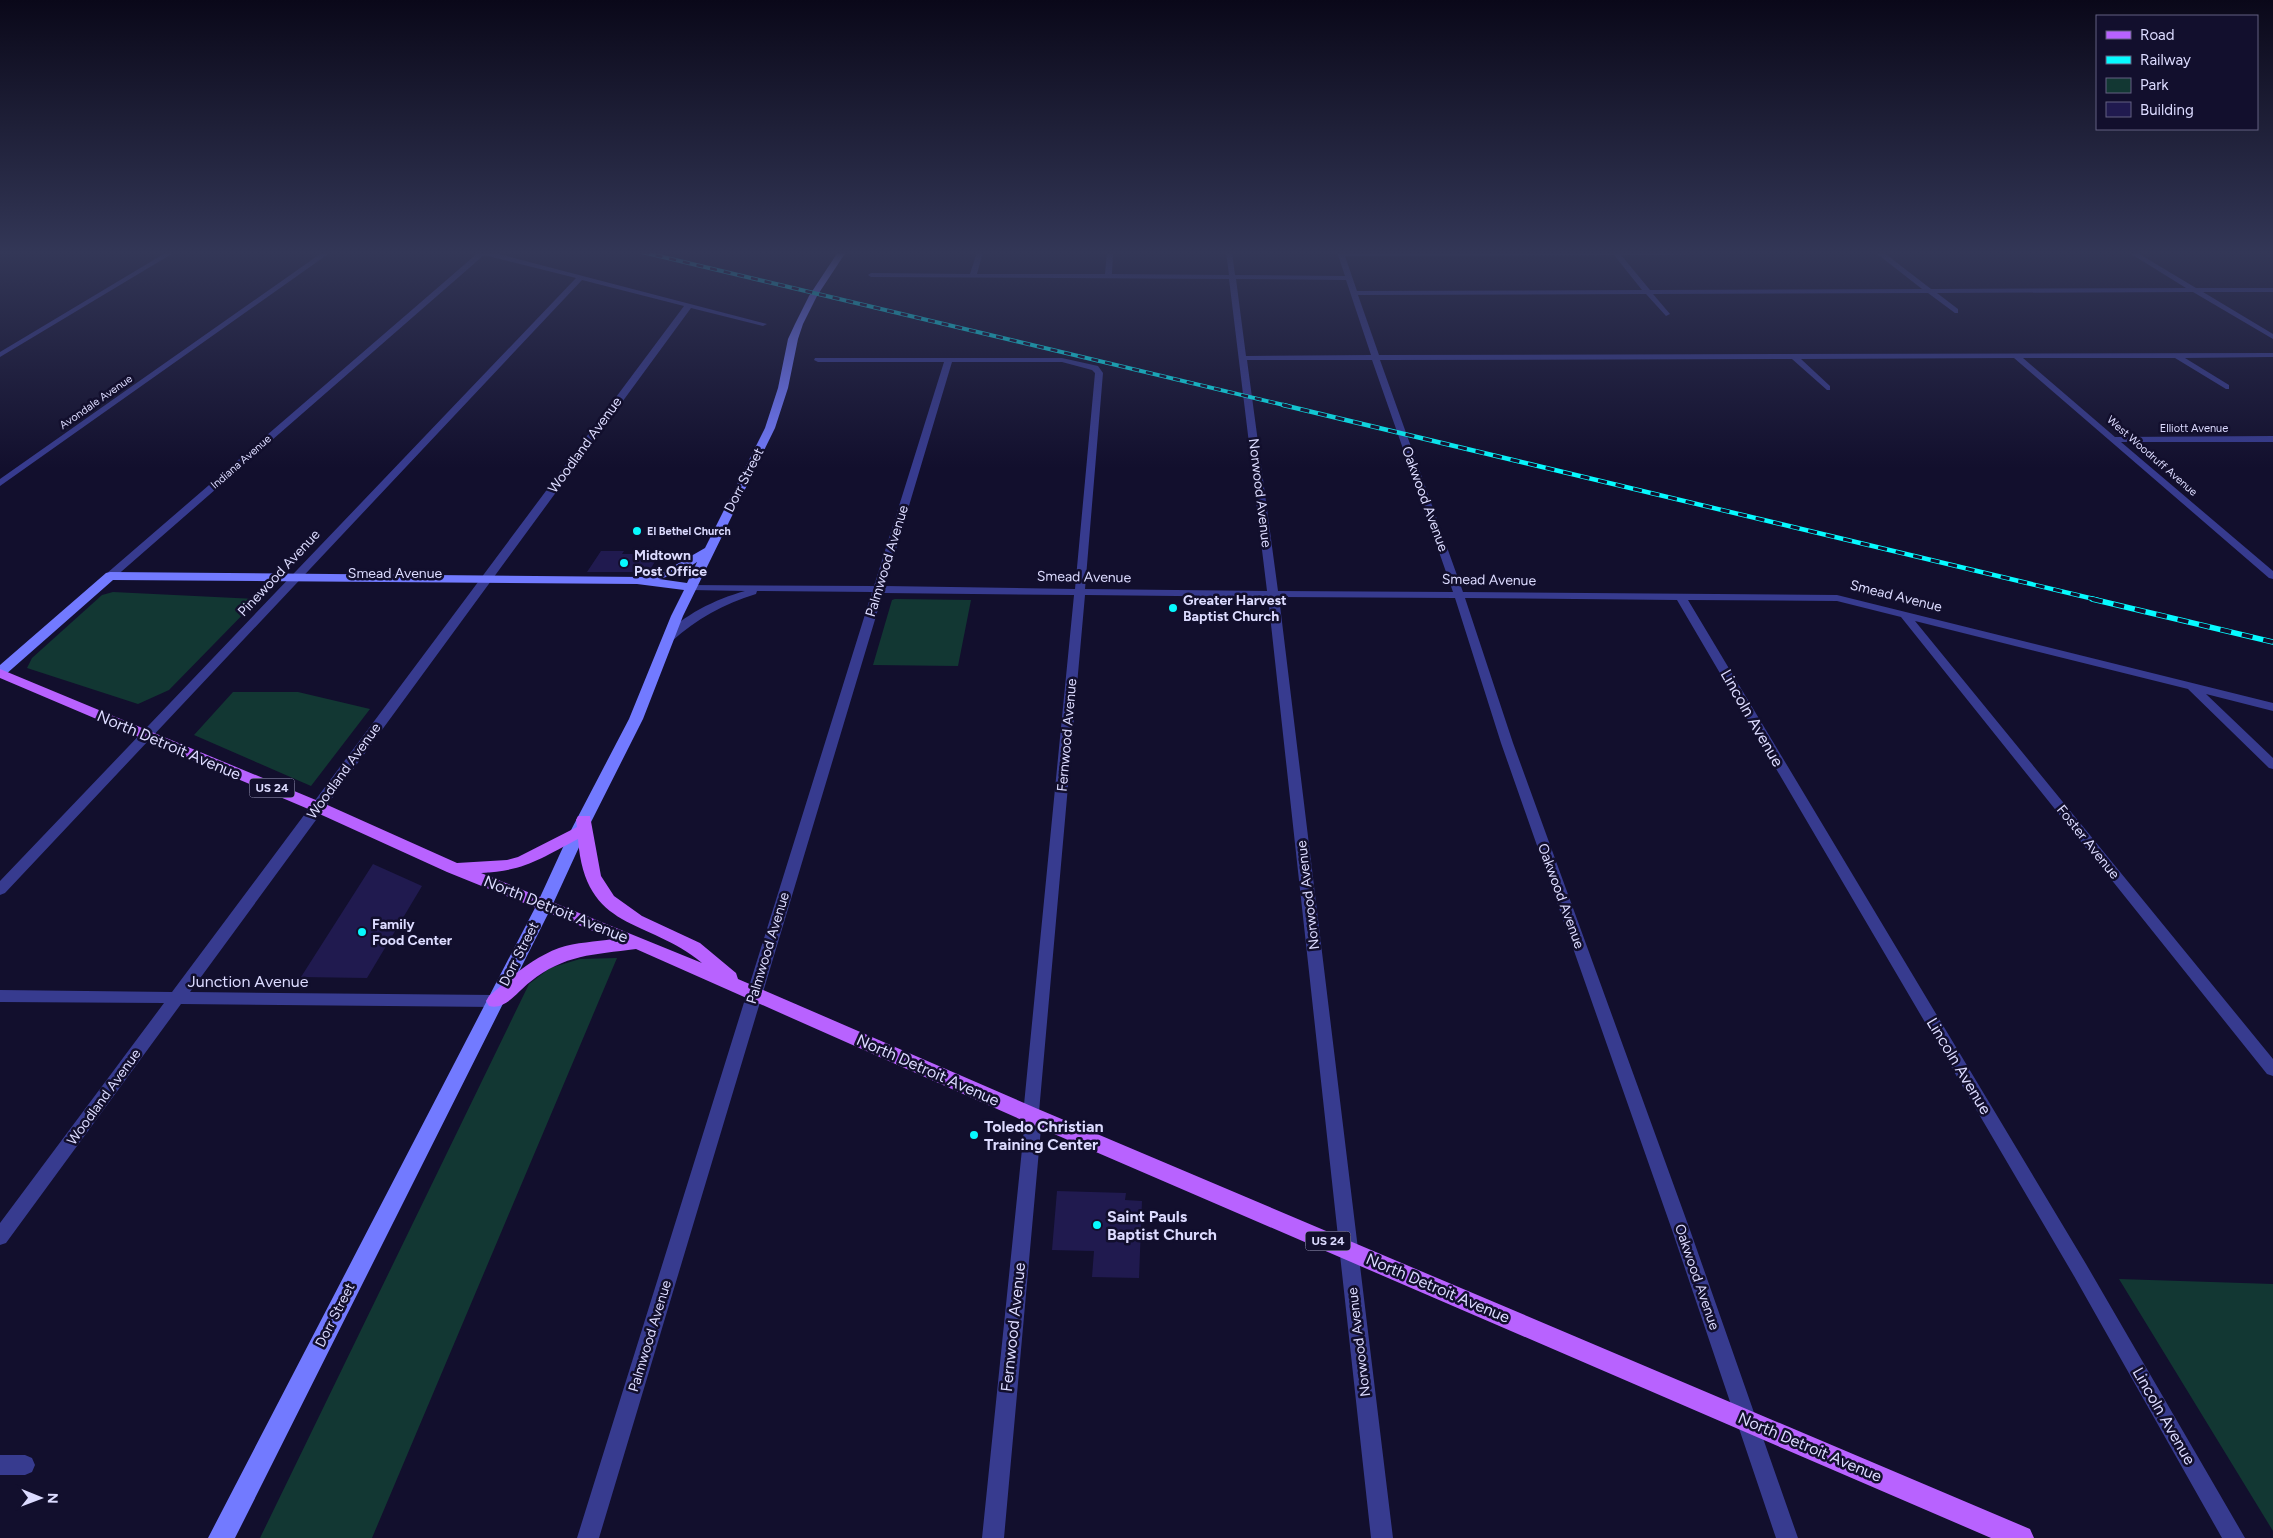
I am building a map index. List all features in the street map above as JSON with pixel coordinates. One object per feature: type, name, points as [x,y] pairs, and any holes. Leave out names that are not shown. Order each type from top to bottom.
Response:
[{"type":"main road","name":"Dorr Street","points":[[222,1538],[544,906],[581,826],[636,719],[691,587],[770,428],[781,395],[793,339],[799,324]]},
{"type":"main road","points":[[637,580],[670,572],[708,551]]},
{"type":"main road","name":"Smead Avenue","points":[[110,576],[291,582],[483,584],[630,590],[691,587]]},
{"type":"main road","name":"Indiana Avenue","points":[[0,672],[110,576]]},
{"type":"main road","name":"Smead Avenue","points":[[483,584],[637,580],[691,587]]},
{"type":"main road","name":"Smead Avenue","points":[[99,586],[291,582]]},
{"type":"main road","name":"North Detroit Avenue","points":[[0,672],[318,807],[453,868],[637,942],[1032,1116],[1746,1419],[2021,1538]]},
{"type":"main road","points":[[453,868],[491,868],[524,861],[581,826],[596,887],[608,901],[626,916],[694,948],[748,991]]},
{"type":"main road","points":[[495,1001],[523,977],[547,961],[564,953],[637,942]]},
{"type":"street","points":[[0,355],[52,324]]},
{"type":"street","name":"Avondale Avenue","points":[[0,483],[226,324]]},
{"type":"street","name":"Indiana Avenue","points":[[110,576],[400,324]]},
{"type":"street","name":"Pinewood Avenue","points":[[0,890],[537,324]]},
{"type":"street","name":"Woodland Avenue","points":[[0,1237],[674,324]]},
{"type":"street","name":"Norwood Avenue","points":[[1238,324],[1249,398],[1273,594],[1382,1538]]},
{"type":"street","name":"Oakwood Avenue","points":[[1364,324],[1459,595],[1507,743],[1787,1538]]},
{"type":"street","points":[[2253,324],[2273,336]]},
{"type":"street","name":"West Woodruff Avenue","points":[[2015,355],[2273,576]]},
{"type":"street","points":[[2176,355],[2226,388]]},
{"type":"street","points":[[1242,358],[2273,355]]},
{"type":"street","points":[[1794,356],[1827,388]]},
{"type":"street","points":[[818,360],[949,359]]},
{"type":"street","name":"Fernwood Avenue","points":[[949,359],[1062,360],[1084,364],[1095,368],[1099,373],[993,1538]]},
{"type":"street","name":"Palmwood Avenue","points":[[588,1538],[748,991],[879,589],[949,359]]},
{"type":"street","name":"Elliott Avenue","points":[[2116,440],[2273,439]]},
{"type":"street","name":"Smead Avenue","points":[[691,587],[1837,598],[2273,707]]},
{"type":"street","points":[[668,639],[686,622],[711,606],[735,596],[769,588]]},
{"type":"street","name":"Lincoln Avenue","points":[[1681,597],[2080,1270],[2234,1538]]},
{"type":"street","name":"Foster Avenue","points":[[1904,614],[2273,1070]]},
{"type":"street","points":[[2192,686],[2273,765]]},
{"type":"street","name":"Junction Avenue","points":[[0,996],[495,1001]]},
{"type":"street","points":[[0,1465],[25,1465]]},
{"type":"green space","points":[[113,592],[258,599],[169,690],[138,704],[27,668],[32,658],[102,595]]},
{"type":"green space","points":[[892,600],[971,600],[958,666],[873,665]]},
{"type":"green space","points":[[233,692],[298,692],[370,709],[311,786],[194,735]]},
{"type":"green space","points":[[617,958],[372,1538],[260,1538],[529,984],[550,968],[580,959]]},
{"type":"green space","points":[[2119,1279],[2273,1284],[2273,1531]]},
{"type":"building","name":"Midtown Post Office","points":[[601,551],[624,551],[622,554],[659,554],[649,572],[587,572]]},
{"type":"building","name":"Family Food Center","points":[[373,864],[422,886],[367,978],[301,977]]},
{"type":"building","name":"Saint Pauls Baptist Church","points":[[1057,1191],[1126,1193],[1125,1200],[1142,1201],[1139,1278],[1092,1277],[1094,1251],[1052,1250]]},
{"type":"railway","points":[[943,324],[1288,406]]},
{"type":"railway","points":[[1283,405],[2098,600]]},
{"type":"railway","points":[[2092,599],[2273,642]]},
{"type":"place","name":"El Bethel Church","points":[[637,531]]},
{"type":"place","name":"Midtown Post Office","points":[[624,563]]},
{"type":"place","name":"Greater Harvest Baptist Church","points":[[1173,608]]},
{"type":"place","name":"Family Food Center","points":[[362,932]]},
{"type":"place","name":"Toledo Christian Training Center","points":[[974,1135]]},
{"type":"place","name":"Saint Pauls Baptist Church","points":[[1097,1225]]}]
